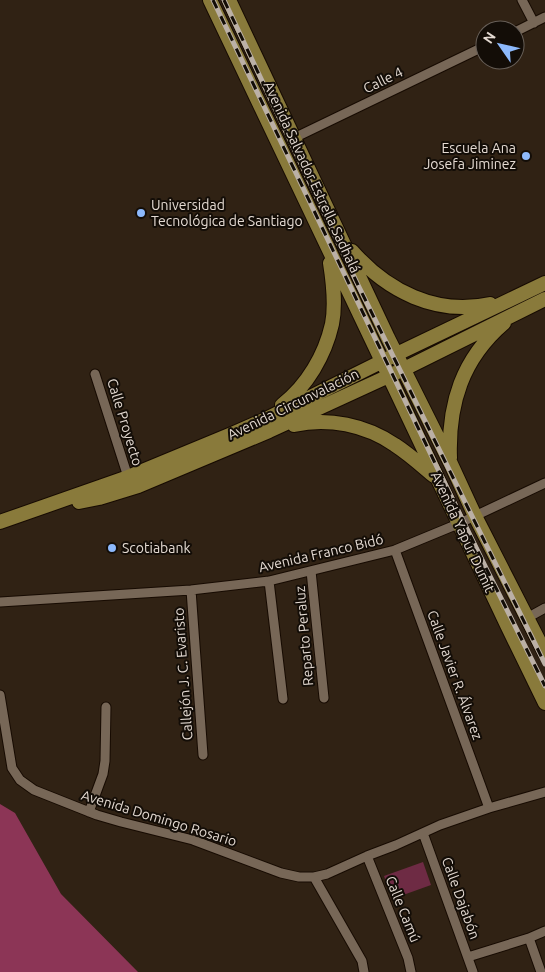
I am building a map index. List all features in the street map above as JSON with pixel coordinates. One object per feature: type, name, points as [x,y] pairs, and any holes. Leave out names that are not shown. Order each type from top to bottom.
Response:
[{"type":"main road","name":"Avenida Salvador Estrella Sadhalá","points":[[210,0],[382,361]]},
{"type":"main road","name":"Avenida Salvador Estrella Sadhalá","points":[[229,0],[396,354]]},
{"type":"main road","points":[[341,239],[361,262],[379,278],[405,294],[427,302],[456,307],[513,306]]},
{"type":"main road","points":[[266,425],[311,374],[324,349],[332,323],[334,297],[327,247]]},
{"type":"main road","name":"Avenida Circunvalación","points":[[0,522],[128,477],[232,434],[266,425],[389,376],[513,306],[545,283]]},
{"type":"main road","name":"Avenida Circunvalación","points":[[34,511],[99,498],[138,486],[266,425],[396,354],[513,306],[545,299]]},
{"type":"main road","points":[[450,464],[449,436],[452,411],[458,388],[470,362],[513,306]]},
{"type":"main road","name":"Avenida Yapur Dumit","points":[[396,354],[475,516],[545,653]]},
{"type":"main road","name":"Avenida Yapur Dumit","points":[[382,361],[458,524],[545,703]]},
{"type":"main road","points":[[266,425],[331,422],[356,427],[376,434],[394,444],[437,478]]},
{"type":"street","points":[[522,0],[534,23]]},
{"type":"street","points":[[525,27],[545,17]]},
{"type":"street","name":"Calle 4","points":[[294,138],[475,51]]},
{"type":"street","name":"Calle Proyecto","points":[[95,374],[128,477]]},
{"type":"street","name":"Avenida Franco Bidó","points":[[0,602],[191,590],[269,582],[395,550],[458,524],[545,483]]},
{"type":"street","name":"Calle Javier R. Álvarez","points":[[395,550],[489,808]]},
{"type":"street","name":"Reparto Peraluz","points":[[311,571],[324,698]]},
{"type":"street","points":[[269,582],[283,699]]},
{"type":"street","name":"Callejón J. C. Evaristo","points":[[191,590],[203,755]]},
{"type":"street","points":[[527,618],[545,608]]},
{"type":"street","name":"Avenida Domingo Rosario","points":[[0,695],[12,768],[20,780],[34,790],[89,812],[194,840],[282,873],[299,877],[314,877],[326,874],[440,825],[489,808],[545,792]]},
{"type":"street","points":[[89,812],[103,774],[106,707]]},
{"type":"street","name":"Calle Dajabón","points":[[423,833],[473,972]]},
{"type":"street","name":"Calle Camú","points":[[368,856],[408,958],[411,972]]},
{"type":"street","points":[[314,877],[362,960],[364,972]]},
{"type":"street","points":[[468,957],[529,938],[545,931]]},
{"type":"street","points":[[529,938],[541,972]]},
{"type":"shaded area","points":[[0,804],[15,813],[61,894],[138,972],[0,972]]},
{"type":"shaded area","points":[[423,862],[431,885],[392,899],[384,876]]},
{"type":"railway","points":[[213,0],[434,461],[545,686]]},
{"type":"railway","points":[[224,0],[358,285],[545,664]]},
{"type":"place","name":"Escuela Ana Josefa Jiminez","points":[[526,156]]},
{"type":"place","name":"Universidad Tecnológica de Santiago","points":[[141,213]]},
{"type":"place","name":"Scotiabank","points":[[112,548]]}]
